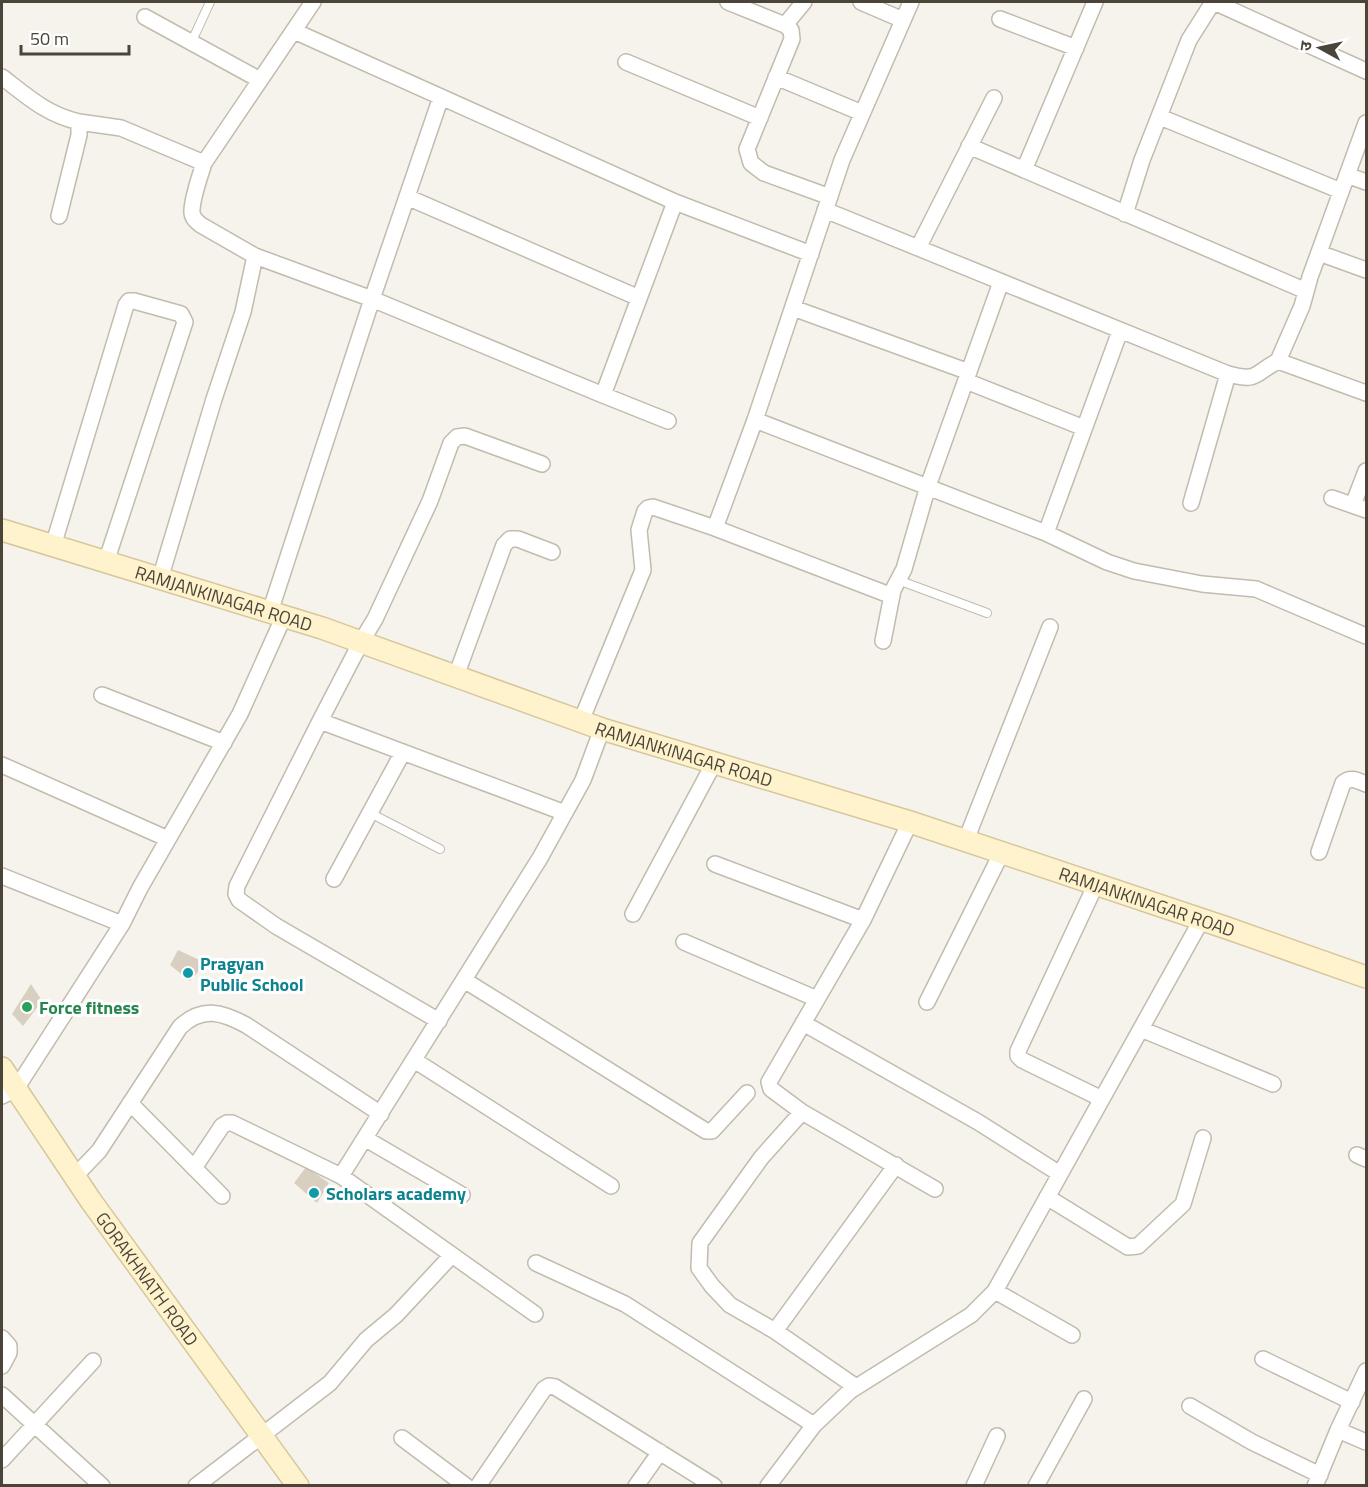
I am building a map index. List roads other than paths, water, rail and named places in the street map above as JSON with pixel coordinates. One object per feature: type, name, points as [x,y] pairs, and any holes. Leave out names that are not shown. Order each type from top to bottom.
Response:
[{"type":"street","points":[[313,2],[204,163],[192,212],[194,219],[255,256],[372,299],[668,421]]},
{"type":"street","points":[[728,2],[785,25],[791,30],[792,39],[747,149],[751,162],[764,173],[918,248],[1227,374],[1244,378],[1257,376],[1278,361],[1302,306],[1366,123]]},
{"type":"street","points":[[785,25],[804,2]]},
{"type":"street","points":[[861,2],[903,20]]},
{"type":"street","points":[[715,528],[755,420],[842,160],[911,2]]},
{"type":"street","points":[[1024,170],[1095,2]]},
{"type":"street","points":[[1125,214],[1142,160],[1189,40],[1214,2],[1366,71]]},
{"type":"street","points":[[145,17],[260,80]]},
{"type":"street","points":[[1000,19],[1076,48]]},
{"type":"street","points":[[294,31],[675,202],[811,254]]},
{"type":"street","points":[[626,62],[759,118]]},
{"type":"street","points":[[2,77],[45,110],[62,118],[127,130],[204,163]]},
{"type":"street","points":[[777,77],[862,113]]},
{"type":"street","points":[[9,1092],[122,924],[240,714],[277,614],[372,299],[441,97]]},
{"type":"street","points":[[918,248],[994,98]]},
{"type":"street","points":[[1160,117],[1341,191]]},
{"type":"street","points":[[59,216],[79,135],[79,122]]},
{"type":"street","points":[[969,146],[1306,291]]},
{"type":"street","points":[[1347,175],[1366,182]]},
{"type":"street","points":[[407,197],[639,298]]},
{"type":"street","points":[[603,395],[675,202]]},
{"type":"street","points":[[1319,253],[1366,270]]},
{"type":"street","points":[[160,579],[214,399],[243,312],[255,256]]},
{"type":"street","points":[[883,641],[892,596],[904,569],[928,486],[1001,282]]},
{"type":"street","points":[[53,546],[126,305],[129,301],[134,301],[181,314],[184,322],[106,562]]},
{"type":"street","points":[[793,308],[967,376],[1084,428]]},
{"type":"street","points":[[1046,533],[1120,331]]},
{"type":"street","points":[[1278,361],[1366,393]]},
{"type":"street","points":[[1191,503],[1227,374]]},
{"type":"street","points":[[755,420],[1046,533],[1107,562],[1134,571],[1202,584],[1256,589],[1366,636]]},
{"type":"street","points":[[439,1022],[276,926],[239,900],[236,894],[237,886],[320,721],[375,619],[430,501],[451,443],[457,437],[465,436],[542,464]]},
{"type":"street","points":[[1332,498],[1360,507],[1366,471]]},
{"type":"street","points":[[581,721],[643,570],[639,530],[648,508],[653,507],[715,528],[892,596]]},
{"type":"street","name":"RAMJANKINAGAR ROAD","points":[[2,530],[277,614],[602,729],[966,840],[1366,977]]},
{"type":"street","points":[[456,676],[504,545],[510,539],[518,540],[552,552]]},
{"type":"street","points":[[966,840],[1050,627]]},
{"type":"street","points":[[102,695],[224,743]]},
{"type":"street","points":[[320,721],[565,813]]},
{"type":"street","points":[[341,1176],[540,858],[583,780],[602,729]]},
{"type":"street","points":[[334,879],[403,752]]},
{"type":"street","points":[[633,914],[714,763]]},
{"type":"street","points":[[2,765],[168,839]]},
{"type":"street","points":[[1319,852],[1343,783],[1352,779],[1366,784]]},
{"type":"street","points":[[910,822],[863,920],[769,1082],[771,1089],[802,1112],[935,1189]]},
{"type":"street","points":[[927,1002],[1002,852]]},
{"type":"street","points":[[715,864],[863,920]]},
{"type":"street","points":[[2,876],[122,924]]},
{"type":"street","points":[[1096,884],[1018,1051],[1018,1056],[1102,1099]]},
{"type":"street","points":[[768,1485],[814,1425],[856,1387],[970,1316],[995,1291],[1202,920]]},
{"type":"street","points":[[684,942],[817,999]]},
{"type":"street","points":[[464,980],[706,1131],[712,1131],[747,1093]]},
{"type":"street","points":[[75,1176],[99,1151],[180,1027],[192,1017],[206,1013],[230,1017],[246,1025],[381,1114]]},
{"type":"street","points":[[803,1023],[978,1122],[1060,1174]]},
{"type":"street","points":[[1141,1029],[1273,1084]]},
{"type":"street","points":[[414,1060],[611,1186]]},
{"type":"street","name":"GORAKHNATH ROAD","points":[[2,1068],[9,1092],[75,1176],[298,1485]]},
{"type":"street","points":[[130,1103],[222,1196]]},
{"type":"street","points":[[802,1112],[760,1158],[700,1243],[699,1268],[711,1286],[730,1305],[775,1331],[856,1387]]},
{"type":"street","points":[[194,1168],[222,1126],[232,1123],[341,1176],[535,1314]]},
{"type":"street","points":[[1047,1197],[1133,1248],[1138,1246],[1183,1204],[1203,1138]]},
{"type":"street","points":[[366,1139],[462,1195]]},
{"type":"street","points":[[775,1331],[896,1165]]},
{"type":"street","points":[[196,1485],[330,1383],[366,1340],[396,1315],[452,1256]]},
{"type":"street","points":[[536,1263],[625,1304],[814,1425]]},
{"type":"street","points":[[995,1291],[1072,1335]]},
{"type":"street","points":[[2,1338],[9,1346],[9,1353],[2,1366]]},
{"type":"street","points":[[1263,1359],[1352,1402]]},
{"type":"street","points":[[2,1460],[93,1361]]},
{"type":"street","points":[[1190,1406],[1318,1480],[1338,1430],[1366,1371]]},
{"type":"street","points":[[478,1485],[544,1389],[549,1386],[555,1387],[714,1485]]},
{"type":"street","points":[[2,1395],[102,1485]]},
{"type":"street","points":[[1036,1485],[1084,1399]]},
{"type":"street","points":[[1338,1430],[1366,1442]]},
{"type":"street","points":[[974,1485],[997,1436]]},
{"type":"street","points":[[402,1438],[466,1485]]},
{"type":"street","points":[[636,1485],[660,1452]]},
{"type":"lane","points":[[192,43],[210,2]]},
{"type":"lane","points":[[898,580],[987,613]]},
{"type":"lane","points":[[370,813],[440,849]]},
{"type":"place","name":"Pragyan Public School","points":[[188,973]]},
{"type":"place","name":"Force fitness","points":[[27,1007]]},
{"type":"place","name":"Scholars academy","points":[[314,1193]]}]
